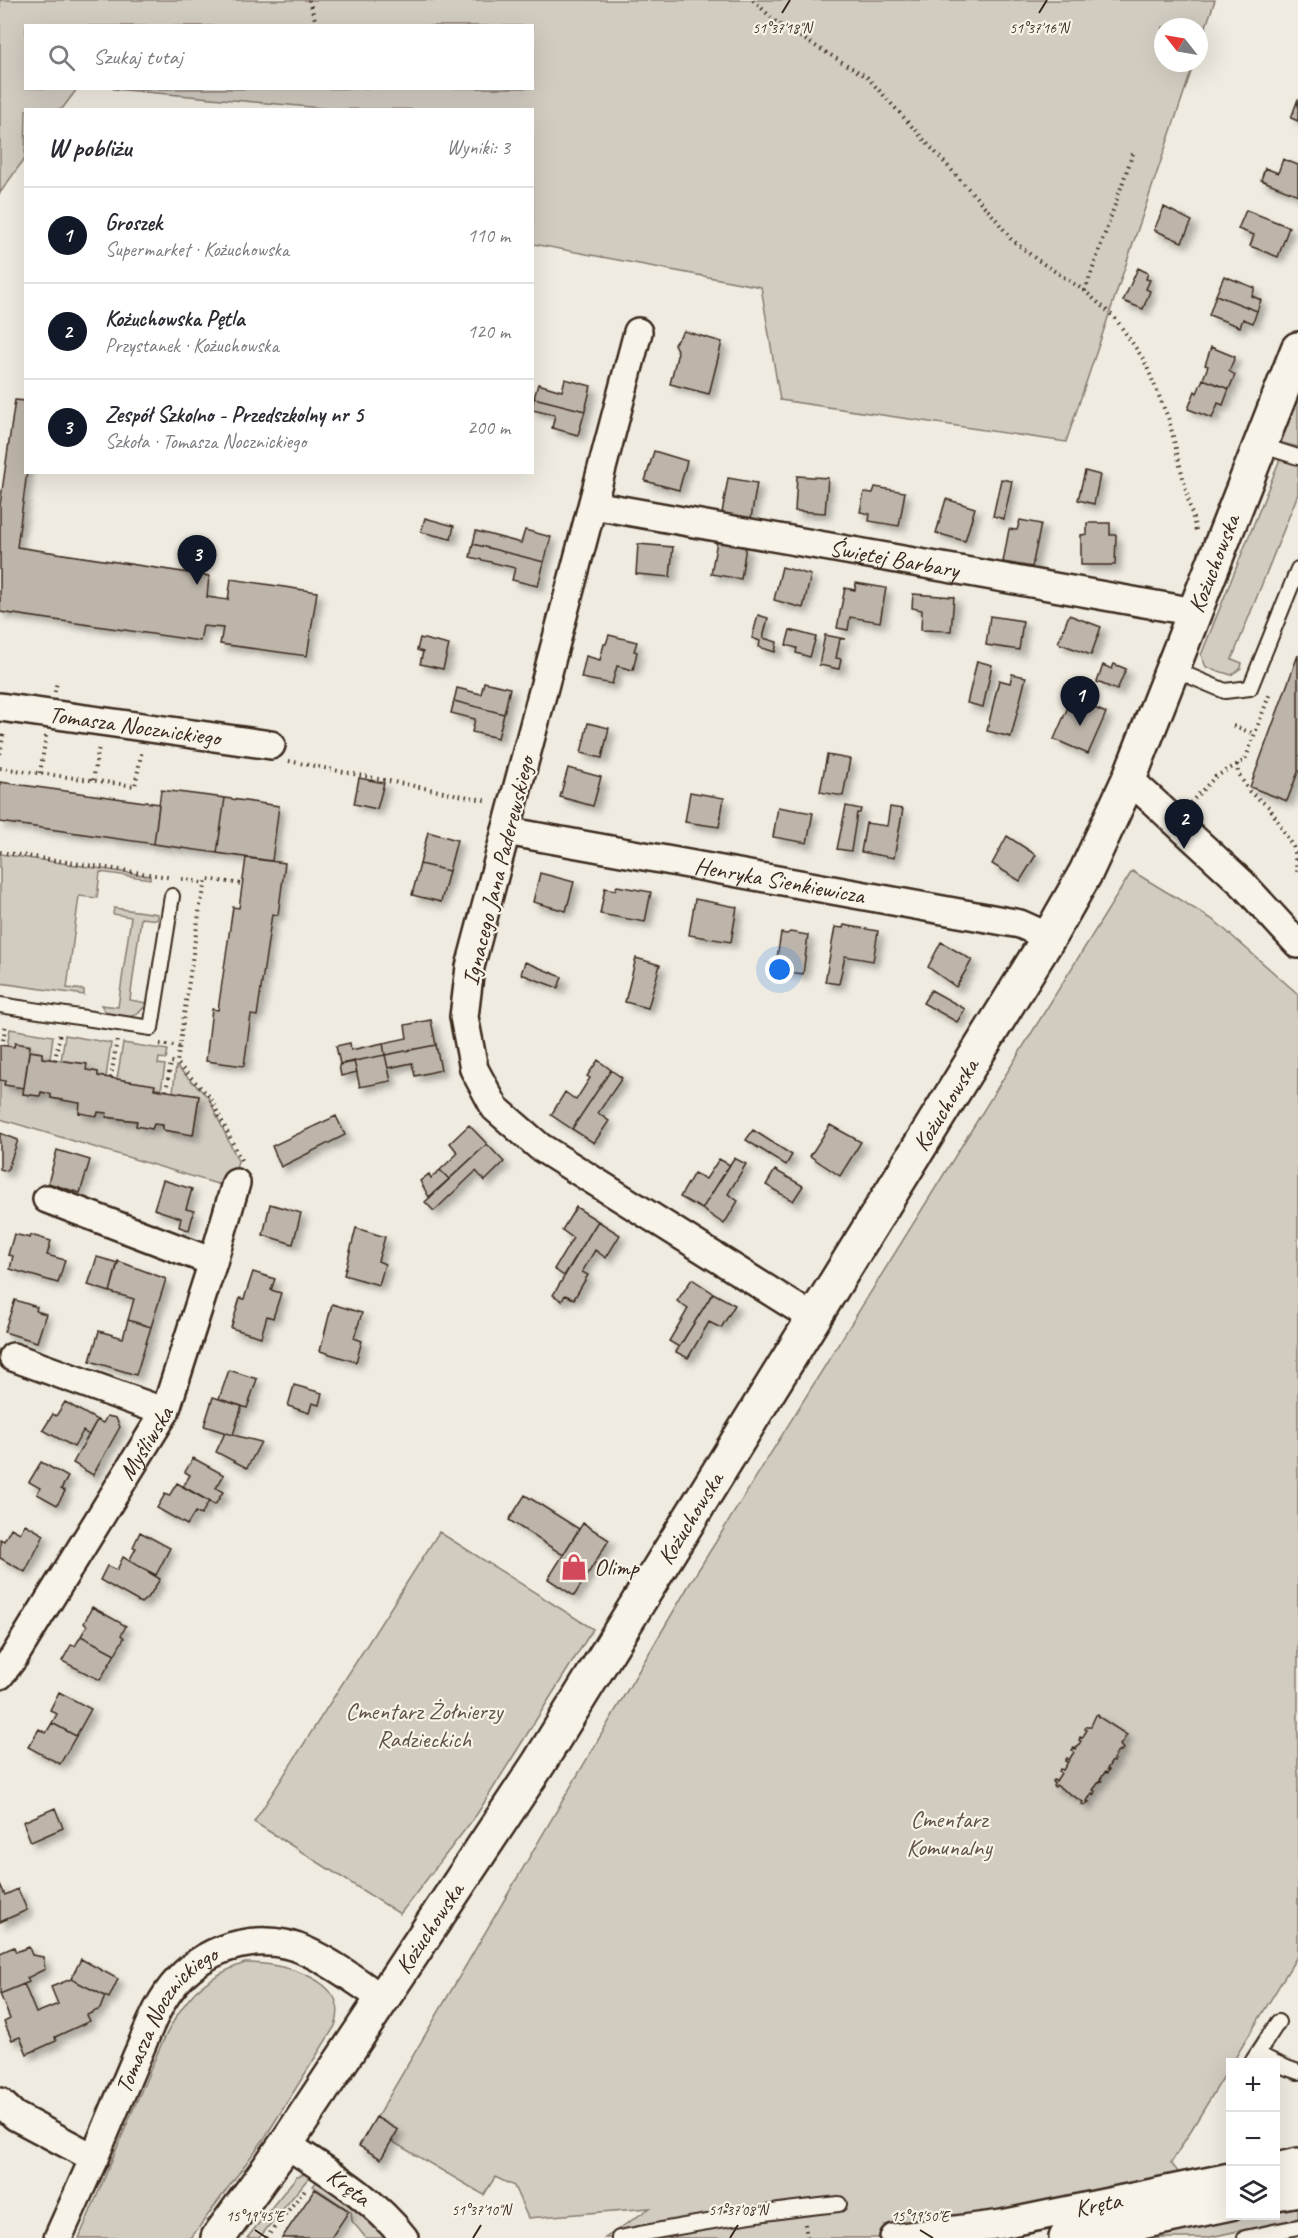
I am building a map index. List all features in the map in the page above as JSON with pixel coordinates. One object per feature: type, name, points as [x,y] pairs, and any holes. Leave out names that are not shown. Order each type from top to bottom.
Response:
[{"type":"main road","name":"Kożuchowska","points":[[219,2238],[286,2144],[539,1763],[1049,938],[1086,872],[1129,779],[1298,349]]},
{"type":"main road","points":[[1280,2192],[1298,2188]]},
{"type":"main road","points":[[1066,2238],[1226,2204]]},
{"type":"street","name":"Ignacego Jana Paderewskiego","points":[[638,332],[470,967],[464,1017],[474,1069],[495,1108],[540,1147],[813,1318]]},
{"type":"street","name":"Świętej Barbary","points":[[593,505],[1195,612]]},
{"type":"street","name":"Tomasza Nocznickiego","points":[[0,707],[280,753]]},
{"type":"street","points":[[1129,779],[1243,884],[1298,944]]},
{"type":"street","name":"Henryka Sienkiewicza","points":[[506,831],[1020,924],[1049,938]]},
{"type":"street","name":"Myśliwska","points":[[0,1675],[14,1657],[165,1412],[236,1183]]},
{"type":"street","points":[[47,1199],[213,1262]]},
{"type":"street","points":[[13,1357],[165,1412]]},
{"type":"street","name":"Tomasza Nocznickiego","points":[[58,2238],[155,2014],[177,1980],[206,1956],[232,1945],[267,1941],[306,1951],[344,1972],[381,1998]]},
{"type":"street","points":[[0,2102],[15,2116],[94,2158]]},
{"type":"street","name":"Kręta","points":[[286,2144],[352,2188],[404,2238]]},
{"type":"street","points":[[1280,2166],[1298,2162]]},
{"type":"street","name":"Kręta","points":[[894,2238],[1002,2224],[1226,2178]]},
{"type":"lane","points":[[1260,445],[1298,457]]},
{"type":"lane","points":[[1173,669],[1225,691],[1250,688],[1298,569]]},
{"type":"lane","points":[[0,1005],[151,1028],[172,896]]},
{"type":"lane","points":[[1255,2058],[1278,2022]]},
{"type":"lane","points":[[1280,2066],[1298,2072]]},
{"type":"lane","points":[[619,2238],[727,2217],[839,2204]]},
{"type":"lane","points":[[1245,2238],[1298,2227]]},
{"type":"path","points":[[309,0],[316,24]]},
{"type":"path","points":[[753,0],[777,22],[867,77],[995,218],[1011,239],[1036,259],[1085,291],[1115,318],[1144,360],[1169,420],[1196,532],[1212,568]]},
{"type":"path","points":[[1085,291],[1133,153]]},
{"type":"path","points":[[1233,726],[1255,734]]},
{"type":"path","points":[[40,773],[46,736]]},
{"type":"path","points":[[0,754],[2,740]]},
{"type":"path","points":[[93,780],[99,743]]},
{"type":"path","points":[[0,768],[135,786],[142,750]]},
{"type":"path","points":[[280,753],[499,803]]},
{"type":"path","points":[[1174,820],[1215,777],[1245,760]]},
{"type":"path","points":[[1237,764],[1238,773],[1249,791],[1270,808],[1293,848],[1298,875]]},
{"type":"path","points":[[0,852],[206,883]]},
{"type":"path","points":[[177,1063],[200,906],[207,879],[242,884]]},
{"type":"path","points":[[2,1046],[6,1023]]},
{"type":"path","points":[[55,1060],[60,1031]]},
{"type":"path","points":[[111,1078],[117,1039]]},
{"type":"path","points":[[166,1091],[171,1062],[177,1063],[210,1096],[243,1163],[236,1183]]},
{"type":"path","points":[[266,2238],[314,2178]]},
{"type":"green space","points":[[0,0],[1215,0],[1208,21],[1208,18],[1154,18],[1154,72],[1191,72],[1066,442],[780,400],[761,287],[534,244],[534,108],[322,108],[124,90],[534,90],[534,24],[24,24],[24,90],[76,90],[63,108],[24,108],[24,159],[0,193]]},
{"type":"green space","points":[[1298,383],[1298,447],[1275,441]]},
{"type":"green space","points":[[1280,459],[1298,463],[1298,494],[1232,659],[1242,663],[1241,668],[1231,675],[1206,667],[1201,655]]},
{"type":"green space","points":[[0,854],[150,876],[150,879],[100,872],[97,898],[79,896],[67,988],[84,990],[84,995],[0,983]]},
{"type":"green space","name":"Cmentarz Komunalny","points":[[1132,871],[1215,921],[1298,994],[1298,1955],[1235,2058],[1226,2058],[1226,2073],[1171,2163],[1183,2178],[972,2238],[605,2238],[650,2208],[528,2218],[514,2186],[495,2177],[484,2195],[393,2142],[377,2117],[689,1585]]},
{"type":"green space","points":[[114,908],[158,914],[158,920],[141,918],[130,1000],[147,1003],[139,1012],[124,1018],[107,1014],[101,1005],[118,1007],[131,917],[113,914]]},
{"type":"green space","points":[[10,1029],[53,1036],[50,1059],[42,1058],[42,1053],[29,1051],[30,1045],[15,1043],[14,1047],[7,1046]]},
{"type":"green space","points":[[65,1035],[111,1043],[106,1077],[98,1076],[98,1072],[86,1070],[86,1064],[61,1061]]},
{"type":"green space","points":[[123,1043],[168,1050],[166,1059],[159,1058],[158,1064],[165,1065],[161,1090],[154,1089],[154,1085],[117,1079]]},
{"type":"green space","points":[[176,1066],[208,1097],[238,1161],[233,1182],[224,1186],[0,1119],[0,1080],[5,1081],[5,1085],[24,1088],[23,1094],[40,1096],[41,1092],[51,1094],[51,1098],[80,1103],[79,1113],[97,1116],[98,1112],[107,1113],[107,1117],[137,1121],[136,1126],[152,1129],[154,1124],[163,1125],[163,1130],[193,1135],[199,1096],[173,1092]]},
{"type":"green space","name":"Cmentarz Żołnierzy Radzieckich","points":[[439,1532],[593,1629],[477,1814],[400,1914],[254,1822]]},
{"type":"green space","points":[[245,1963],[259,1963],[293,1970],[310,1976],[323,1985],[333,1996],[338,2010],[335,2026],[264,2139],[191,2238],[79,2238],[156,2057],[176,2017],[184,2004],[205,1983]]},
{"type":"green space","points":[[311,2175],[259,2238],[247,2238],[297,2176]]},
{"type":"green space","points":[[319,2179],[334,2189],[390,2238],[366,2238],[352,2221],[351,2212],[313,2186]]},
{"type":"green space","points":[[1298,2203],[1298,2218],[1206,2238],[1133,2238],[1226,2219],[1280,2220],[1280,2207]]},
{"type":"building","points":[[1298,99],[1298,121],[1291,118]]},
{"type":"building","points":[[1283,159],[1298,165],[1298,195],[1261,180],[1265,168],[1278,173]]},
{"type":"building","points":[[1164,207],[1192,221],[1182,242],[1154,230]]},
{"type":"building","points":[[1246,210],[1289,227],[1278,257],[1250,246],[1254,235],[1238,229]]},
{"type":"building","points":[[1138,268],[1148,273],[1146,279],[1150,280],[1146,289],[1150,291],[1143,309],[1123,301]]},
{"type":"building","points":[[1224,276],[1255,288],[1252,296],[1261,300],[1257,311],[1216,295]]},
{"type":"building","points":[[1216,295],[1257,311],[1253,323],[1243,319],[1240,327],[1209,315]]},
{"type":"building","points":[[684,331],[722,342],[709,394],[670,384],[678,352],[674,344]]},
{"type":"building","points":[[1211,347],[1235,357],[1229,371],[1235,375],[1229,389],[1203,379]]},
{"type":"building","points":[[565,379],[591,386],[585,411],[534,398],[538,384],[562,391]]},
{"type":"building","points":[[1203,379],[1229,389],[1223,405],[1218,403],[1212,418],[1188,409]]},
{"type":"building","points":[[534,398],[585,411],[578,435],[552,428],[555,415],[534,410]]},
{"type":"building","points":[[15,400],[24,401],[24,474],[27,474],[17,547],[209,576],[207,597],[228,600],[231,579],[317,592],[307,656],[220,644],[223,628],[203,626],[200,641],[0,612],[0,505]]},
{"type":"building","points":[[654,451],[687,461],[679,490],[645,481]]},
{"type":"building","points":[[1085,471],[1100,475],[1094,504],[1078,500]]},
{"type":"building","points":[[797,476],[828,478],[825,513],[795,511]]},
{"type":"building","points":[[728,478],[757,483],[751,518],[722,513]]},
{"type":"building","points":[[1001,479],[1012,481],[1004,519],[993,516]]},
{"type":"building","points":[[875,487],[905,492],[899,526],[869,521],[870,514],[860,512],[864,492],[873,493]]},
{"type":"building","points":[[946,499],[975,508],[965,541],[936,533]]},
{"type":"building","points":[[425,518],[454,526],[451,539],[421,532]]},
{"type":"building","points":[[1020,520],[1041,524],[1032,567],[1003,562],[1009,529],[1017,530]]},
{"type":"building","points":[[1087,523],[1110,523],[1110,535],[1116,535],[1115,565],[1081,565],[1081,535],[1087,534]]},
{"type":"building","points":[[525,530],[551,537],[544,562],[473,544],[476,531],[521,543]]},
{"type":"building","points":[[717,541],[746,546],[741,579],[711,574]]},
{"type":"building","points":[[473,544],[544,562],[538,586],[512,580],[515,568],[470,557]]},
{"type":"building","points":[[638,544],[673,547],[670,577],[636,574]]},
{"type":"building","points":[[782,567],[811,575],[803,608],[774,600]]},
{"type":"building","points":[[856,583],[886,588],[880,622],[850,617],[848,630],[837,628],[845,588],[855,590]]},
{"type":"building","points":[[913,594],[954,597],[951,631],[921,630],[922,610],[912,608]]},
{"type":"building","points":[[758,615],[768,618],[763,638],[777,642],[775,652],[759,647],[760,641],[752,638]]},
{"type":"building","points":[[1069,615],[1101,627],[1091,655],[1058,643]]},
{"type":"building","points":[[990,616],[1023,621],[1019,650],[986,645]]},
{"type":"building","points":[[790,630],[816,637],[810,657],[796,653],[797,648],[786,645]]},
{"type":"building","points":[[609,635],[637,642],[633,670],[617,666],[612,684],[581,678],[586,656],[600,660]]},
{"type":"building","points":[[825,635],[845,639],[840,639],[836,658],[841,659],[839,669],[819,665]]},
{"type":"building","points":[[420,638],[449,645],[443,669],[420,664],[423,652],[417,650]]},
{"type":"building","points":[[1298,655],[1298,772],[1287,801],[1250,787]]},
{"type":"building","points":[[977,661],[992,665],[983,707],[967,703]]},
{"type":"building","points":[[1114,664],[1126,669],[1117,690],[1097,682],[1103,665],[1112,669]]},
{"type":"building","points":[[1012,674],[1026,677],[1011,737],[987,731],[999,680],[1010,683]]},
{"type":"building","points":[[484,682],[510,688],[504,714],[454,701],[457,688],[481,694]]},
{"type":"building","points":[[1072,698],[1106,713],[1088,754],[1054,739]]},
{"type":"building","points":[[454,701],[504,714],[498,738],[472,732],[475,719],[451,713]]},
{"type":"building","points":[[588,723],[609,728],[602,758],[581,753]]},
{"type":"building","points":[[827,755],[850,759],[843,796],[820,792]]},
{"type":"building","points":[[568,768],[601,777],[593,806],[560,797]]},
{"type":"building","points":[[359,778],[384,783],[377,809],[354,804]]},
{"type":"building","points":[[0,782],[159,804],[154,844],[0,822]]},
{"type":"building","points":[[161,790],[225,798],[217,853],[154,844]]},
{"type":"building","points":[[690,792],[724,798],[719,827],[685,822]]},
{"type":"building","points":[[225,798],[279,806],[272,861],[217,853]]},
{"type":"building","points":[[846,806],[861,809],[860,813],[857,813],[851,851],[837,849]]},
{"type":"building","points":[[778,807],[813,813],[807,843],[773,837]]},
{"type":"building","points":[[890,807],[903,809],[894,858],[861,852],[866,823],[887,826]]},
{"type":"building","points":[[428,832],[457,840],[449,871],[420,864]]},
{"type":"building","points":[[1007,836],[1036,855],[1020,881],[992,864]]},
{"type":"building","points":[[246,858],[285,863],[278,915],[272,914],[257,1016],[251,1015],[244,1066],[206,1061],[212,1009],[218,1010],[233,907],[239,908]]},
{"type":"building","points":[[420,864],[449,871],[441,902],[412,895]]},
{"type":"building","points":[[540,873],[574,882],[566,911],[533,902]]},
{"type":"building","points":[[617,886],[651,892],[645,922],[600,914],[605,888],[615,890]]},
{"type":"building","points":[[695,899],[737,907],[731,942],[689,935]]},
{"type":"building","points":[[844,925],[878,931],[873,961],[845,956],[839,984],[825,982],[835,927],[843,928]]},
{"type":"building","points":[[781,933],[808,935],[803,974],[775,970]]},
{"type":"building","points":[[941,942],[972,960],[956,987],[928,967]]},
{"type":"building","points":[[636,958],[660,965],[648,1008],[625,1002]]},
{"type":"building","points":[[525,962],[562,977],[558,988],[521,974]]},
{"type":"building","points":[[931,990],[965,1009],[957,1022],[923,1003]]},
{"type":"building","points":[[431,1020],[436,1045],[385,1055],[383,1043],[407,1038],[405,1025]]},
{"type":"building","points":[[15,1043],[30,1046],[24,1088],[4,1085],[5,1081],[0,1080],[0,1045],[14,1047]]},
{"type":"building","points":[[350,1043],[351,1050],[383,1043],[385,1055],[340,1064],[336,1046]]},
{"type":"building","points":[[436,1045],[441,1070],[415,1076],[412,1063],[388,1068],[385,1055]]},
{"type":"building","points":[[29,1051],[42,1053],[42,1058],[87,1064],[86,1070],[98,1072],[98,1076],[155,1085],[154,1089],[199,1096],[193,1135],[163,1130],[163,1125],[154,1124],[152,1129],[136,1126],[137,1121],[106,1117],[107,1113],[98,1112],[97,1116],[79,1113],[80,1103],[51,1098],[51,1094],[41,1092],[40,1096],[23,1094]]},
{"type":"building","points":[[385,1055],[391,1081],[360,1087],[354,1061]]},
{"type":"building","points":[[598,1060],[611,1070],[572,1129],[551,1115],[565,1092],[576,1100],[590,1078],[587,1076]]},
{"type":"building","points":[[354,1062],[357,1072],[341,1076],[339,1065]]},
{"type":"building","points":[[611,1070],[622,1078],[598,1113],[609,1121],[594,1143],[572,1129]]},
{"type":"building","points":[[336,1116],[345,1135],[281,1167],[272,1146]]},
{"type":"building","points":[[469,1125],[487,1144],[449,1179],[440,1170],[458,1153],[450,1143]]},
{"type":"building","points":[[830,1125],[861,1142],[840,1176],[810,1156]]},
{"type":"building","points":[[753,1130],[792,1155],[786,1165],[746,1140]]},
{"type":"building","points":[[0,1133],[18,1140],[7,1171],[0,1169]]},
{"type":"building","points":[[487,1144],[504,1162],[485,1181],[476,1171],[434,1211],[425,1202]]},
{"type":"building","points":[[57,1150],[90,1160],[80,1193],[48,1183]]},
{"type":"building","points":[[734,1158],[746,1164],[728,1194],[738,1201],[724,1224],[702,1209]]},
{"type":"building","points":[[719,1159],[730,1165],[702,1209],[680,1197],[694,1173],[706,1179]]},
{"type":"building","points":[[440,1170],[449,1179],[429,1197],[420,1181],[429,1174],[431,1178]]},
{"type":"building","points":[[775,1170],[803,1186],[793,1201],[766,1185]]},
{"type":"building","points":[[163,1180],[192,1189],[186,1209],[194,1211],[189,1230],[179,1227],[181,1218],[154,1209]]},
{"type":"building","points":[[270,1204],[301,1213],[293,1244],[263,1235]]},
{"type":"building","points":[[576,1207],[598,1221],[564,1276],[554,1269],[573,1238],[562,1230]]},
{"type":"building","points":[[598,1221],[620,1235],[606,1258],[595,1250],[582,1272],[588,1275],[574,1299],[565,1295],[562,1301],[553,1295]]},
{"type":"building","points":[[356,1228],[385,1237],[378,1261],[385,1264],[379,1285],[344,1275]]},
{"type":"building","points":[[14,1234],[30,1238],[31,1235],[51,1241],[47,1255],[65,1260],[58,1283],[10,1269],[13,1256],[8,1255]]},
{"type":"building","points":[[97,1257],[118,1263],[110,1292],[88,1285]]},
{"type":"building","points":[[118,1261],[166,1279],[151,1327],[128,1320],[134,1299],[110,1292]]},
{"type":"building","points":[[253,1272],[275,1279],[271,1290],[281,1293],[273,1318],[267,1316],[261,1337],[231,1328],[240,1298],[244,1299]]},
{"type":"building","points":[[692,1279],[713,1293],[679,1347],[669,1341],[688,1309],[677,1301]]},
{"type":"building","points":[[713,1293],[735,1305],[721,1328],[709,1322],[688,1358],[676,1352]]},
{"type":"building","points":[[15,1300],[37,1307],[36,1311],[46,1314],[37,1342],[4,1332]]},
{"type":"building","points":[[332,1304],[362,1313],[354,1338],[362,1341],[356,1362],[320,1351]]},
{"type":"building","points":[[128,1320],[151,1327],[136,1375],[90,1361],[99,1331],[123,1338]]},
{"type":"building","points":[[229,1370],[257,1379],[247,1408],[219,1399]]},
{"type":"building","points":[[294,1385],[322,1393],[319,1405],[312,1403],[309,1413],[288,1406]]},
{"type":"building","points":[[213,1397],[242,1406],[233,1435],[204,1426]]},
{"type":"building","points":[[65,1402],[97,1420],[89,1435],[83,1431],[74,1447],[43,1430],[53,1414],[56,1416]]},
{"type":"building","points":[[107,1416],[116,1418],[120,1427],[93,1475],[73,1463],[97,1420],[103,1423]]},
{"type":"building","points":[[225,1433],[261,1442],[247,1468],[216,1452]]},
{"type":"building","points":[[193,1458],[224,1475],[216,1488],[223,1492],[215,1505],[183,1487],[190,1475],[185,1472]]},
{"type":"building","points":[[41,1462],[68,1477],[61,1489],[65,1491],[57,1505],[37,1494],[40,1488],[29,1482]]},
{"type":"building","points":[[177,1483],[209,1501],[201,1515],[195,1512],[187,1525],[157,1508],[165,1494],[169,1496]]},
{"type":"building","points":[[525,1495],[579,1529],[563,1555],[509,1520]]},
{"type":"building","name":"Olimp","points":[[583,1523],[609,1540],[574,1596],[548,1579]]},
{"type":"building","points":[[25,1524],[44,1535],[25,1572],[0,1558],[0,1539],[4,1541],[11,1528],[20,1533]]},
{"type":"building","points":[[140,1532],[170,1548],[156,1575],[129,1561],[136,1548],[133,1547]]},
{"type":"building","points":[[123,1557],[160,1579],[150,1595],[141,1603],[100,1580],[107,1566],[117,1570]]},
{"type":"building","points":[[92,1607],[126,1626],[121,1635],[124,1638],[115,1654],[81,1636],[87,1626],[84,1623]]},
{"type":"building","points":[[81,1636],[115,1654],[100,1680],[62,1661],[71,1645],[75,1646]]},
{"type":"building","points":[[59,1692],[91,1709],[76,1736],[52,1723],[57,1714],[50,1710]]},
{"type":"building","points":[[1098,1714],[1099,1717],[1127,1735],[1120,1745],[1123,1749],[1119,1750],[1113,1759],[1114,1762],[1112,1761],[1107,1769],[1109,1770],[1100,1780],[1102,1781],[1093,1790],[1094,1794],[1092,1793],[1087,1801],[1089,1802],[1084,1805],[1083,1802],[1056,1785],[1053,1786],[1052,1782],[1056,1781],[1061,1773],[1060,1769],[1063,1770],[1068,1762],[1065,1761],[1067,1758],[1069,1760],[1074,1752],[1072,1750],[1076,1749],[1081,1741],[1080,1737],[1082,1738],[1087,1730],[1086,1726],[1091,1726]]},
{"type":"building","points":[[52,1723],[76,1736],[60,1764],[28,1747],[39,1729],[46,1733]]},
{"type":"building","points":[[55,1808],[63,1828],[31,1842],[23,1822]]},
{"type":"building","points":[[0,1884],[5,1895],[18,1889],[27,1910],[0,1922]]},
{"type":"building","points":[[14,1947],[16,1952],[29,1947],[32,1955],[43,1957],[45,1969],[27,1978],[29,1982],[0,1994],[0,1953]]},
{"type":"building","points":[[81,1959],[118,1979],[109,1998],[71,1979]]},
{"type":"building","points":[[71,1979],[105,1996],[100,2009],[87,2015],[90,2021],[55,2037],[56,2041],[27,2054],[20,2037],[12,2040],[4,2022],[10,2019],[0,1994],[24,1984],[36,2013],[58,2004],[51,1987]]},
{"type":"building","points":[[376,2117],[398,2130],[381,2159],[359,2146]]},
{"type":"building","points":[[315,2189],[349,2211],[331,2238],[282,2238]]},
{"type":"place","name":"Zespół Szkolno - Przedszkolny nr 5","points":[[197,585]]},
{"type":"place","name":"Groszek","points":[[1080,726]]},
{"type":"place","name":"Kożuchowska Pętla","points":[[1184,849]]},
{"type":"place","name":"Olimp","points":[[574,1567]]}]
